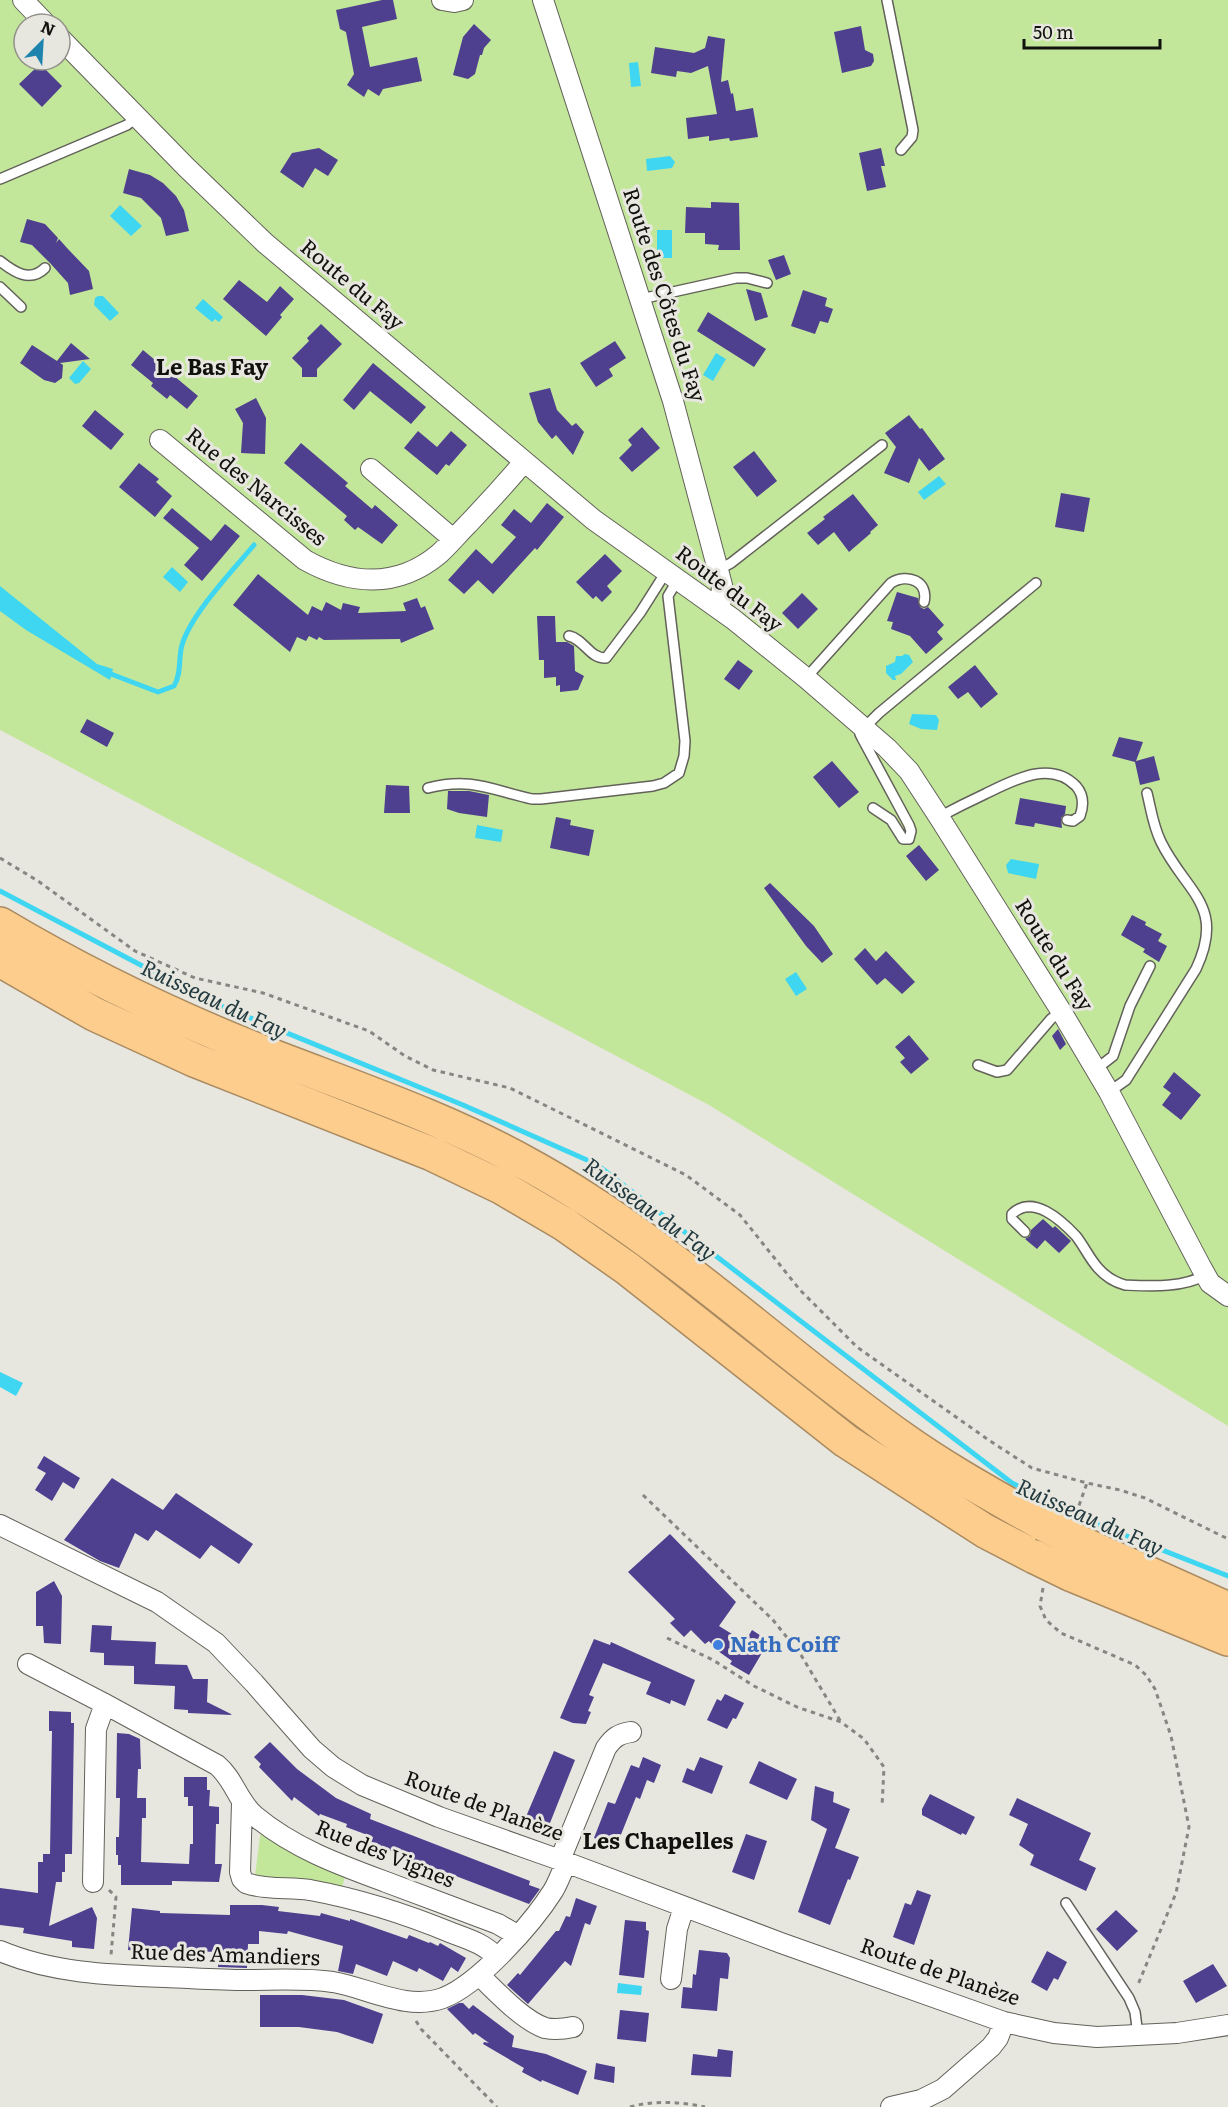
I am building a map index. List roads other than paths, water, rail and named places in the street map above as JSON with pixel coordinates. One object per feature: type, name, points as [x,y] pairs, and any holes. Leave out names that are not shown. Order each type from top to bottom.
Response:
[{"type":"highway","points":[[0,924],[82,972],[144,1002],[260,1051],[455,1128],[528,1164],[655,1245],[842,1394],[946,1467],[1043,1524],[1228,1609]]},
{"type":"highway","points":[[0,960],[94,1014],[194,1060],[432,1154],[501,1187],[564,1224],[628,1269],[846,1441],[985,1531],[1050,1571],[1228,1640]]},
{"type":"street","points":[[23,0],[34,12]]},
{"type":"street","points":[[442,0],[454,2],[463,0]]},
{"type":"street","name":"Route des Côtes du Fay","points":[[543,0],[673,402],[723,593],[717,608]]},
{"type":"street","name":"Route du Fay","points":[[72,50],[265,243],[594,520],[717,608],[806,678],[865,727],[909,771],[1061,1011],[1109,1092],[1205,1275],[1210,1283],[1228,1296]]},
{"type":"street","name":"Rue des Narcisses","points":[[160,440],[305,560],[342,577],[361,580],[380,579],[414,570],[438,554],[524,462]]},
{"type":"street","points":[[371,469],[453,539]]},
{"type":"street","name":"Route de Planèze","points":[[0,1525],[157,1602],[216,1643],[312,1749],[333,1767],[362,1785],[439,1817],[1004,2022],[1054,2033],[1097,2037],[1177,2033],[1228,2025]]},
{"type":"street","name":"Rue des Vignes","points":[[28,1664],[217,1765],[225,1772],[242,1803],[266,1825],[316,1854],[351,1870],[498,1924],[517,1935]]},
{"type":"street","points":[[93,1882],[96,1729],[105,1704]]},
{"type":"street","name":"Rue des Amandiers","points":[[0,1951],[18,1959],[52,1968],[109,1975],[246,1980],[301,1979],[334,1983],[397,1999],[430,2002],[445,1997],[479,1975],[517,1935],[552,1892],[606,1748],[612,1739],[631,1732]]},
{"type":"street","points":[[242,1803],[240,1872],[246,1883],[309,1890],[370,1903],[471,1941],[496,1957]]},
{"type":"street","points":[[670,1979],[677,1929],[684,1906]]},
{"type":"street","points":[[479,1975],[517,2010],[543,2027],[554,2029],[573,2027]]},
{"type":"street","points":[[891,2107],[921,2100],[943,2089],[991,2047],[998,2038],[1004,2022]]},
{"type":"lane","points":[[887,0],[913,130],[912,137],[901,150]]},
{"type":"lane","points":[[0,179],[127,125],[137,117]]},
{"type":"lane","points":[[0,261],[26,276],[34,276],[45,268]]},
{"type":"lane","points":[[641,298],[736,278],[757,279],[767,283]]},
{"type":"lane","points":[[0,287],[21,307]]},
{"type":"lane","points":[[718,570],[731,563],[882,445]]},
{"type":"lane","points":[[569,636],[575,637],[598,657],[606,658],[671,576]]},
{"type":"lane","points":[[428,788],[461,782],[482,785],[532,799],[541,799],[653,786],[672,779],[679,773],[684,756],[684,731],[668,596],[671,576]]},
{"type":"lane","points":[[806,678],[898,579],[906,578],[921,584],[925,591],[924,602]]},
{"type":"lane","points":[[873,808],[891,820],[903,839],[909,839],[911,831],[909,825],[860,734],[865,727],[1036,583]]},
{"type":"lane","points":[[939,817],[1018,778],[1045,773],[1067,778],[1080,791],[1083,805],[1080,816],[1073,821],[1067,820]]},
{"type":"lane","points":[[1109,1092],[1126,1080],[1196,969],[1207,939],[1208,928],[1203,908],[1159,839],[1147,793]]},
{"type":"lane","points":[[1095,1070],[1113,1056],[1130,1006],[1150,966]]},
{"type":"lane","points":[[978,1065],[998,1072],[1008,1070],[1051,1019],[1061,1011]]},
{"type":"lane","points":[[1025,1232],[1012,1219],[1012,1214],[1016,1210],[1027,1206],[1048,1212],[1075,1236],[1099,1269],[1117,1283],[1125,1285],[1181,1283],[1205,1275]]},
{"type":"lane","points":[[1066,1903],[1129,1998],[1135,2012],[1138,2035]]},
{"type":"water","points":[[638,62],[641,86],[631,87],[629,63]]},
{"type":"water","points":[[670,156],[675,162],[672,168],[647,171],[646,159]]},
{"type":"water","points":[[120,205],[142,226],[131,236],[110,216]]},
{"type":"water","points":[[657,230],[672,230],[672,258],[657,258]]},
{"type":"water","points":[[103,296],[119,313],[110,321],[94,305],[95,298]]},
{"type":"water","points":[[203,299],[223,317],[219,322],[215,319],[212,322],[195,308]]},
{"type":"water","points":[[716,353],[726,359],[713,381],[703,375]]},
{"type":"water","points":[[83,361],[91,369],[79,383],[75,384],[69,378]]},
{"type":"water","points":[[939,476],[946,484],[924,500],[918,492]]},
{"type":"water","points":[[172,567],[188,582],[180,592],[163,577]]},
{"type":"water","points":[[0,586],[97,664],[113,669],[110,680],[26,630],[0,611]]},
{"type":"water","points":[[909,655],[913,662],[901,674],[895,676],[896,680],[893,680],[886,673],[886,666],[895,662],[896,656]]},
{"type":"water","points":[[912,714],[936,715],[939,720],[937,730],[921,729],[909,724]]},
{"type":"water","points":[[477,825],[503,830],[501,842],[475,838]]},
{"type":"water","points":[[1011,859],[1039,864],[1036,879],[1008,873],[1006,865]]},
{"type":"water","points":[[796,972],[807,989],[796,996],[785,979]]},
{"type":"water","points":[[0,1372],[23,1383],[16,1396],[0,1387]]},
{"type":"water","points":[[618,1983],[642,1986],[641,1995],[617,1993]]},
{"type":"waterway","points":[[111,674],[158,692],[174,686],[178,676],[182,645],[194,620],[213,593],[254,545]]},
{"type":"waterway","name":"Ruisseau du Fay","points":[[0,891],[209,1001],[463,1105],[596,1164],[1012,1483],[1081,1518],[1228,1576]]},
{"type":"place","name":"Nath Coiff","points":[[718,1645]]},
{"type":"district","name":"Le Bas Fay","points":[[212,367]]},
{"type":"district","name":"Les Chapelles","points":[[658,1841]]}]
